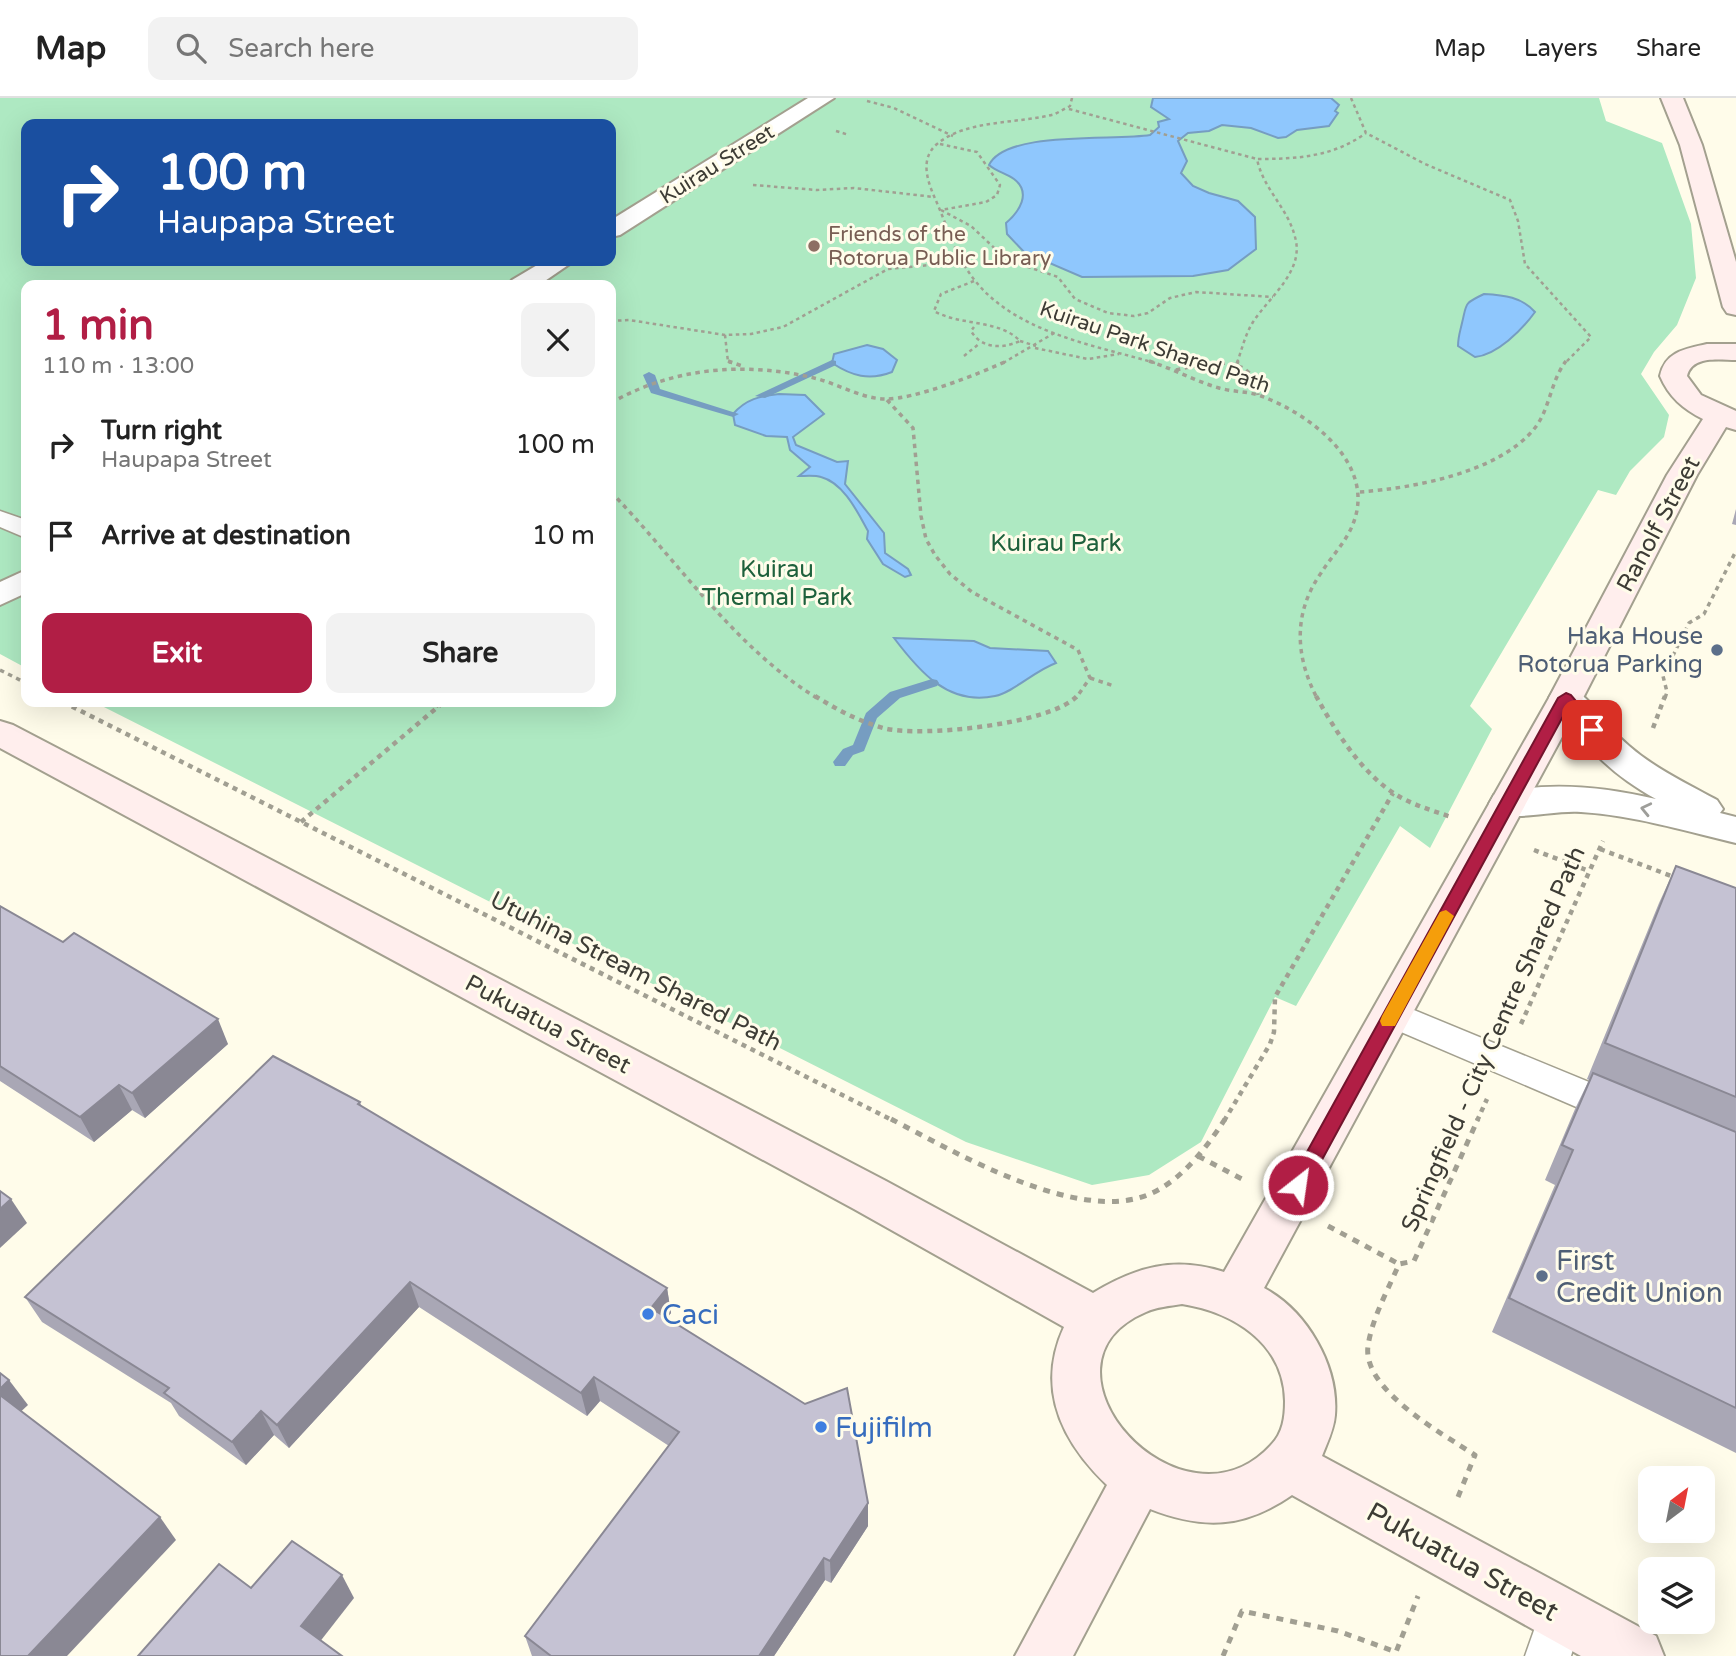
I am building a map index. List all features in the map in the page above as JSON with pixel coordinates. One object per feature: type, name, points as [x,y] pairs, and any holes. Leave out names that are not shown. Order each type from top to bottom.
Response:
[{"type":"main road","points":[[1672,98],[1691,145],[1736,307]]},
{"type":"main road","points":[[1728,419],[1680,394],[1673,381],[1674,369],[1683,359],[1700,353],[1736,352]]},
{"type":"main road","name":"Ranolf Street","points":[[1235,1296],[1566,698],[1682,475],[1728,419]]},
{"type":"main road","name":"Pukuatua Street","points":[[0,733],[870,1195],[1059,1297],[1094,1320]]},
{"type":"main road","points":[[1157,1284],[1210,1286],[1235,1296],[1263,1313],[1286,1336],[1303,1364],[1311,1394],[1309,1425],[1290,1465],[1275,1480],[1250,1492],[1218,1499],[1182,1497],[1138,1479],[1118,1464],[1094,1437],[1079,1407],[1075,1376],[1080,1346],[1094,1320],[1122,1297],[1157,1284]]},
{"type":"main road","name":"Pukuatua Street","points":[[1290,1465],[1555,1636],[1636,1656]]},
{"type":"main road","points":[[1043,1656],[1138,1479]]},
{"type":"street","name":"Kuirau Street","points":[[616,227],[824,98]]},
{"type":"street","points":[[529,280],[553,266]]},
{"type":"street","points":[[0,595],[21,583]]},
{"type":"street","points":[[1566,698],[1606,746],[1637,773],[1736,828]]},
{"type":"street","points":[[1507,804],[1579,799],[1621,804],[1736,828]]},
{"type":"lane","points":[[2,518],[21,528]]},
{"type":"lane","points":[[1392,1014],[1651,1123]]},
{"type":"path","points":[[1068,108],[1072,98]]},
{"type":"path","points":[[1351,98],[1366,133],[1425,164],[1510,200],[1518,221],[1525,264],[1591,337],[1565,362],[1555,377],[1535,429],[1504,453],[1429,483],[1386,491],[1360,492],[1358,514],[1350,535],[1312,586],[1303,613],[1299,652],[1320,704],[1357,755],[1393,793],[1444,814]]},
{"type":"path","points":[[867,100],[894,108],[954,136]]},
{"type":"path","points":[[938,143],[954,136],[1026,122],[1068,108],[1257,159],[1319,156],[1356,141],[1366,133]]},
{"type":"path","points":[[938,143],[977,152],[982,167],[995,176],[1000,185],[997,195],[986,202],[940,210]]},
{"type":"path","name":"Kuirau Park Shared Path","points":[[938,143],[926,167],[934,197],[962,262],[974,281],[1009,310],[1056,332],[1177,370],[1218,387],[1258,395],[1313,425],[1334,443],[1347,462],[1360,492]]},
{"type":"path","points":[[1237,364],[1253,322],[1282,288],[1297,248],[1296,236],[1259,178],[1257,159]]},
{"type":"path","points":[[705,172],[754,185],[817,190],[854,188],[934,197]]},
{"type":"path","points":[[940,210],[971,226],[1007,260],[1058,277],[1075,299],[1086,307],[1108,313],[1134,316],[1148,313],[1170,298],[1196,292],[1273,297]]},
{"type":"path","points":[[616,321],[629,320],[725,335],[751,334],[783,327],[888,269],[962,262]]},
{"type":"path","points":[[974,281],[950,288],[932,308],[940,316],[974,327],[1004,329],[1017,335],[1020,341]]},
{"type":"path","points":[[974,327],[972,335],[981,343],[1003,345],[1020,341],[1079,358],[1108,358],[1121,353]]},
{"type":"path","points":[[887,400],[1008,364],[1056,332]]},
{"type":"path","points":[[725,335],[728,362],[749,368]]},
{"type":"path","points":[[964,356],[981,343]]},
{"type":"path","points":[[1177,370],[1208,363],[1237,364],[1253,371],[1259,382],[1258,395]]},
{"type":"path","points":[[616,400],[639,387],[662,380],[714,370],[749,368],[783,371],[818,379],[887,400],[901,412],[912,428],[926,539],[950,574],[972,592],[1078,650],[1090,678],[1115,686]]},
{"type":"path","points":[[616,497],[758,651],[814,697],[882,728],[910,732],[1007,723],[1072,702],[1090,678]]},
{"type":"path","points":[[1653,733],[1667,692],[1663,676],[1689,623],[1704,614],[1736,551]]},
{"type":"path","points":[[0,670],[21,680]]},
{"type":"path","name":"Utuhina Stream Shared Path","points":[[73,707],[1015,1182],[1048,1192],[1109,1200],[1150,1194],[1211,1144],[1270,1044],[1274,1032],[1275,997],[1393,793]]},
{"type":"path","points":[[300,822],[438,707]]},
{"type":"path","name":"Springfield - City Centre Shared Path","points":[[1458,1498],[1475,1455],[1419,1418],[1375,1377],[1368,1354],[1399,1264],[1414,1261],[1609,830]]},
{"type":"path","points":[[1600,849],[1686,881]]},
{"type":"path","points":[[1544,853],[1589,871]]},
{"type":"path","points":[[1198,1156],[1226,1169]]},
{"type":"path","points":[[1350,1239],[1399,1264]]},
{"type":"path","points":[[1223,1656],[1241,1611],[1338,1631],[1396,1652],[1414,1607]]},
{"type":"green space","name":"Kuirau Park","points":[[0,98],[1599,98],[1606,121],[1662,143],[1691,224],[1696,278],[1677,325],[1654,352],[1641,374],[1669,415],[1664,437],[1630,471],[1616,495],[1598,490],[1470,706],[1492,729],[1430,848],[1400,826],[1296,1006],[1275,997],[1201,1142],[1149,1175],[1092,1185],[966,1142],[104,707],[616,707],[616,280],[21,280],[21,665],[0,654]]},
{"type":"water","points":[[1153,98],[1331,98],[1339,105],[1335,111],[1338,113],[1329,126],[1297,130],[1286,137],[1278,138],[1251,128],[1222,125],[1209,131],[1188,133],[1178,141],[1187,161],[1181,173],[1193,186],[1238,201],[1255,217],[1256,249],[1228,270],[1193,276],[1082,277],[1024,252],[1007,234],[1006,223],[1022,202],[1022,190],[1014,179],[989,165],[999,154],[1016,146],[1062,139],[1150,135],[1159,127],[1158,122],[1169,119],[1151,107]]},
{"type":"water","points":[[1484,294],[1512,298],[1535,312],[1516,334],[1500,347],[1475,357],[1458,346],[1458,340],[1467,305]]},
{"type":"water","points":[[867,345],[883,349],[897,360],[892,372],[861,376],[832,363],[834,354]]},
{"type":"water","points":[[779,394],[805,395],[824,414],[793,437],[796,445],[837,462],[848,461],[845,484],[884,533],[885,553],[908,569],[911,575],[905,577],[883,564],[867,539],[868,531],[860,516],[837,485],[819,476],[799,476],[810,467],[790,450],[787,437],[766,436],[735,425],[733,414],[743,405],[760,397]]},
{"type":"water","points":[[894,638],[974,641],[990,648],[1048,651],[1056,663],[1002,694],[978,698],[963,696],[936,683]]},
{"type":"building","points":[[1676,866],[1736,888],[1736,1097],[1605,1043]]},
{"type":"building","points":[[0,906],[63,942],[74,933],[218,1019],[132,1093],[119,1085],[80,1117],[0,1066]]},
{"type":"building","points":[[273,1056],[360,1102],[358,1104],[667,1288],[651,1308],[805,1404],[847,1388],[868,1503],[830,1561],[824,1558],[759,1656],[551,1656],[525,1636],[679,1432],[594,1377],[581,1393],[410,1282],[277,1425],[261,1411],[232,1442],[164,1393],[169,1388],[25,1297]]},
{"type":"building","points":[[1593,1073],[1736,1132],[1736,1408],[1509,1298],[1573,1150],[1562,1145]]},
{"type":"building","points":[[0,1191],[11,1199],[0,1209]]},
{"type":"building","points":[[0,1373],[9,1380],[0,1389]]},
{"type":"building","points":[[0,1395],[160,1517],[28,1656],[0,1656]]},
{"type":"building","points":[[292,1541],[342,1575],[301,1626],[342,1656],[138,1656],[219,1564],[251,1588]]},
{"type":"waterway","points":[[761,396],[832,363]]},
{"type":"waterway","points":[[649,375],[655,391],[733,414]]},
{"type":"waterway","points":[[840,762],[848,752],[859,748],[871,716],[895,695],[932,683]]},
{"type":"slow traffic","points":[[1388,1021],[1446,916]]},
{"type":"place","name":"Friends of the Rotorua Public Library","points":[[814,246]]},
{"type":"place","name":"Haka House Rotorua Parking","points":[[1717,650]]},
{"type":"place","name":"First Credit Union","points":[[1542,1276]]},
{"type":"place","name":"Caci","points":[[648,1314]]},
{"type":"place","name":"Fujifilm","points":[[821,1427]]},
{"type":"route","points":[[1298,1185],[1566,698],[1592,730]]},
{"type":"park label","name":"Kuirau Thermal Park","points":[[777,583]]}]
